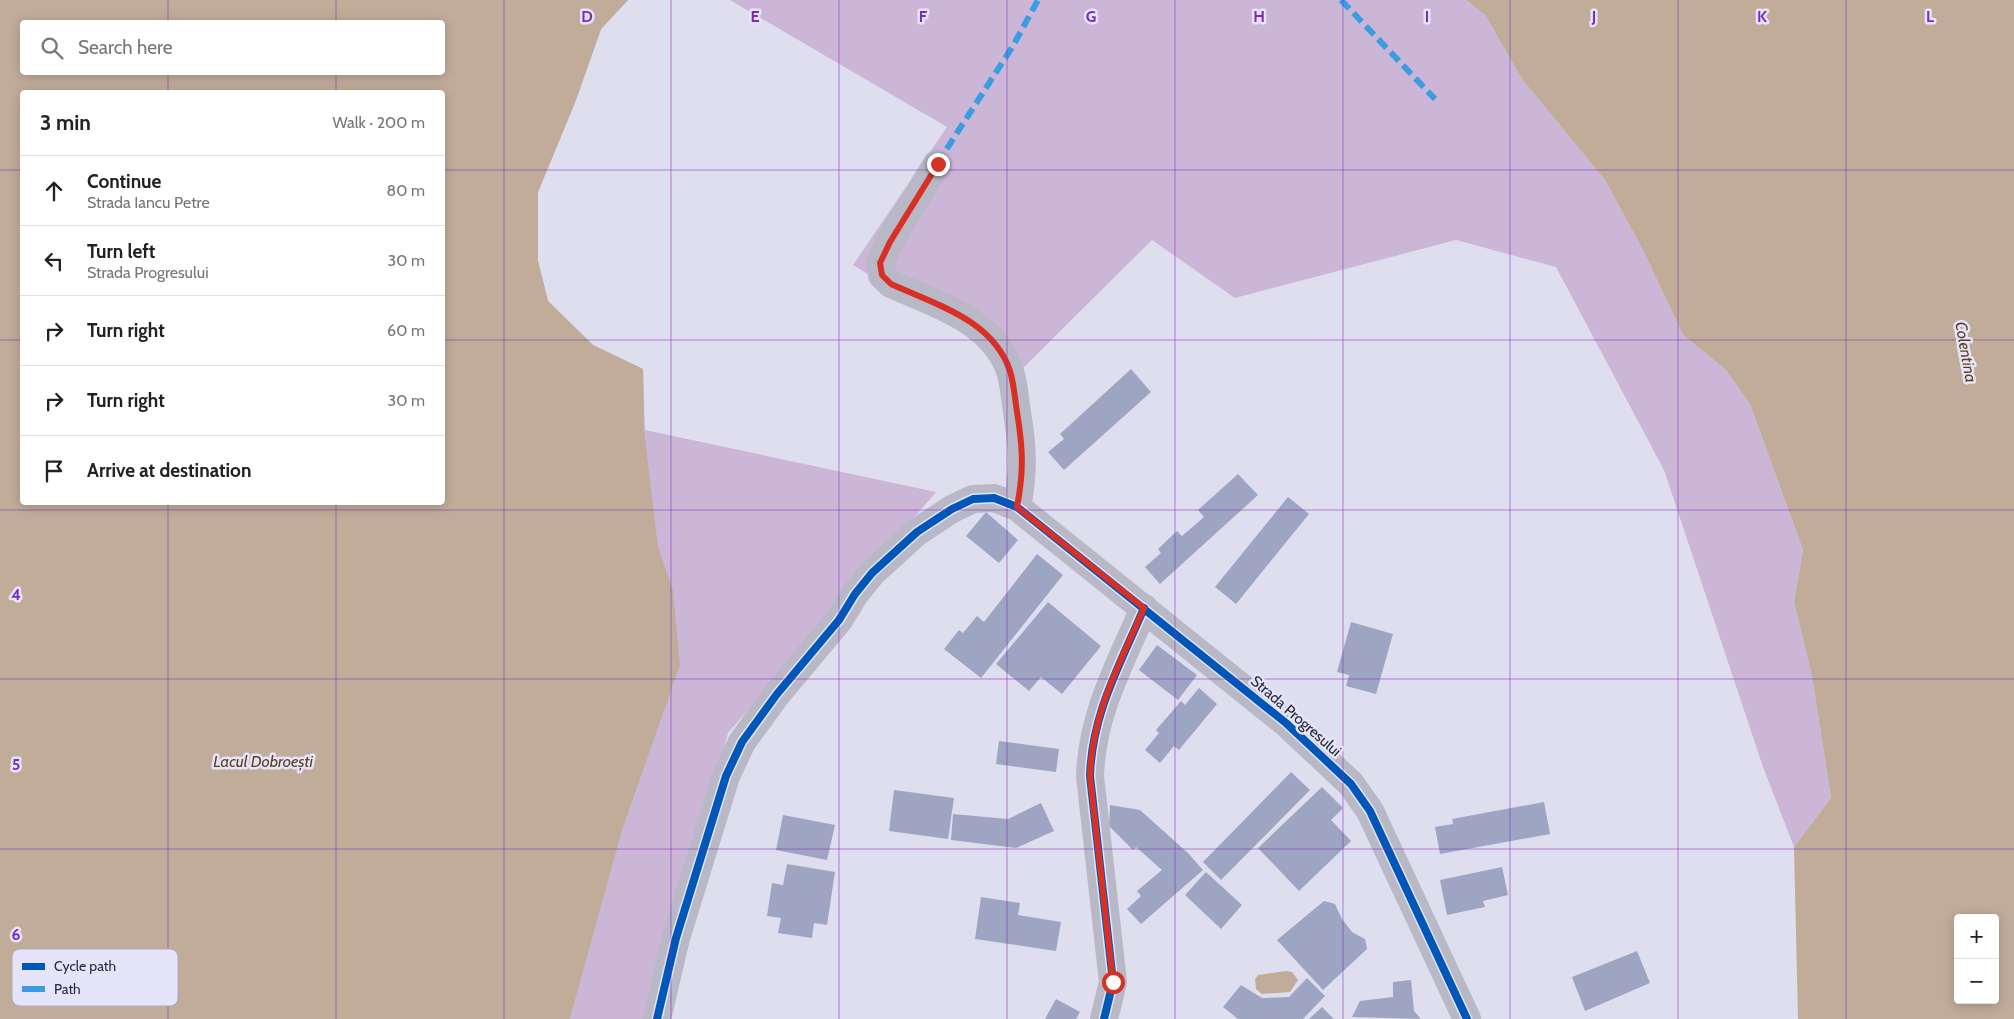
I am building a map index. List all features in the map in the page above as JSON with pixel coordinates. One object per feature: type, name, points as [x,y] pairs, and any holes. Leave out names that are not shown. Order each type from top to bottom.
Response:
[{"type":"street","points":[[938,164],[890,242],[880,263],[882,275],[891,284],[960,315],[981,329],[997,346],[1010,371],[1023,452],[1023,476],[1017,507]]},
{"type":"street","name":"Strada Progresului","points":[[657,1019],[676,938],[698,866],[726,776],[742,742],[777,694],[839,620],[872,573],[918,532],[952,509],[973,499],[994,498],[1017,507],[1144,608],[1286,723],[1328,760],[1351,784],[1370,812],[1467,1019]]},
{"type":"street","points":[[1104,1019],[1113,982],[1090,776],[1091,746],[1099,712],[1144,608]]},
{"type":"shaded area","points":[[347,0],[628,0],[601,29],[576,100],[538,192],[538,261],[548,301],[593,345],[643,369],[645,430],[936,492],[728,733],[652,1019],[570,1019],[597,919],[443,505],[445,505],[445,90],[442,90],[442,75],[445,75],[445,20],[433,20]]},
{"type":"shaded area","points":[[730,0],[1466,0],[1485,15],[1522,79],[1605,180],[1643,250],[1683,335],[1725,369],[1750,404],[1803,550],[1794,602],[1812,676],[1831,798],[1794,847],[1763,767],[1664,470],[1556,267],[1456,240],[1235,298],[1152,240],[1022,369],[853,265],[947,127]]},
{"type":"water","name":"Lacul Dobroești","points":[[0,0],[628,0],[601,29],[576,100],[538,192],[538,261],[548,301],[593,345],[643,369],[644,430],[658,547],[673,591],[680,665],[622,830],[570,1019],[0,1019]]},
{"type":"water","name":"Colentina","points":[[1466,0],[2014,0],[2014,1019],[1798,1019],[1794,847],[1831,798],[1812,676],[1794,602],[1803,550],[1750,404],[1725,369],[1683,335],[1643,250],[1605,180],[1522,79],[1485,15]]},
{"type":"water","points":[[1286,971],[1292,972],[1298,980],[1290,992],[1262,994],[1256,989],[1255,979],[1258,975]]},
{"type":"building","points":[[1131,369],[1151,392],[1064,470],[1048,452],[1064,439],[1060,434]]},
{"type":"building","points":[[1238,474],[1258,495],[1160,584],[1145,567],[1161,553],[1158,549],[1177,531],[1182,536],[1204,517],[1198,510]]},
{"type":"building","points":[[1288,497],[1309,514],[1236,604],[1215,587]]},
{"type":"building","points":[[986,512],[1018,540],[999,563],[966,536]]},
{"type":"building","points":[[1037,554],[1063,575],[981,678],[944,649],[959,630],[963,633],[977,616],[984,622]]},
{"type":"building","points":[[1048,602],[1101,646],[1062,694],[1041,677],[1029,691],[996,664]]},
{"type":"building","points":[[1351,622],[1393,634],[1376,694],[1346,686],[1349,675],[1337,672]]},
{"type":"building","points":[[1157,645],[1197,675],[1178,700],[1139,670]]},
{"type":"building","points":[[1199,688],[1217,704],[1179,750],[1174,746],[1160,763],[1145,750],[1159,733],[1156,730],[1181,701],[1185,705]]},
{"type":"building","points":[[999,741],[1059,749],[1056,772],[996,764]]},
{"type":"building","points":[[1291,772],[1310,790],[1221,880],[1203,862]]},
{"type":"building","points":[[1322,787],[1343,808],[1331,820],[1351,841],[1299,891],[1258,848]]},
{"type":"building","points":[[894,790],[954,798],[948,839],[889,831]]},
{"type":"building","points":[[1544,802],[1550,834],[1440,854],[1435,827],[1453,824],[1452,819]]},
{"type":"building","points":[[1041,803],[1054,831],[1016,848],[951,840],[953,814],[1008,819]]},
{"type":"building","points":[[1110,805],[1140,810],[1188,853],[1203,870],[1141,924],[1127,909],[1141,896],[1137,891],[1162,870],[1136,847],[1133,850],[1109,826]]},
{"type":"building","points":[[783,815],[835,825],[827,860],[776,850]]},
{"type":"building","points":[[787,864],[835,872],[827,925],[814,923],[812,938],[778,933],[781,918],[767,916],[772,883],[783,885]]},
{"type":"building","points":[[1502,867],[1508,895],[1483,901],[1485,907],[1447,915],[1440,880]]},
{"type":"building","points":[[1206,872],[1242,905],[1221,929],[1185,895]]},
{"type":"building","points":[[981,897],[1020,903],[1018,915],[1061,922],[1056,951],[975,939]]},
{"type":"building","points":[[1324,901],[1335,904],[1342,919],[1352,932],[1365,939],[1367,949],[1323,990],[1277,940]]},
{"type":"building","points":[[1637,951],[1650,983],[1585,1011],[1572,977]]},
{"type":"building","points":[[1307,978],[1325,996],[1303,1019],[1238,1019],[1223,1007],[1241,985],[1262,998],[1289,997]]},
{"type":"building","points":[[1411,980],[1414,1011],[1421,1019],[1352,1017],[1360,1001],[1393,997],[1393,982]]},
{"type":"building","points":[[1056,999],[1080,1012],[1076,1019],[1045,1019]]},
{"type":"building","points":[[1322,1007],[1334,1019],[1309,1019]]},
{"type":"marked path","points":[[937,164],[1013,46],[1038,0]]},
{"type":"marked path","points":[[1341,0],[1435,99]]},
{"type":"cycle path","points":[[657,1019],[676,938],[726,776],[742,742],[777,694],[839,620],[855,594],[872,573],[917,532],[952,509],[973,499],[994,498],[1017,507],[1286,723],[1351,784],[1370,811],[1467,1019]]},
{"type":"cycle path","points":[[1104,1019],[1113,982],[1090,776],[1092,753],[1096,731],[1109,690],[1144,608]]},
{"type":"route","points":[[938,164],[890,242],[880,263],[882,275],[891,284],[960,315],[981,329],[997,346],[1010,371],[1023,452],[1023,476],[1017,507],[1144,608],[1099,712],[1091,746],[1090,776],[1113,982]]}]
